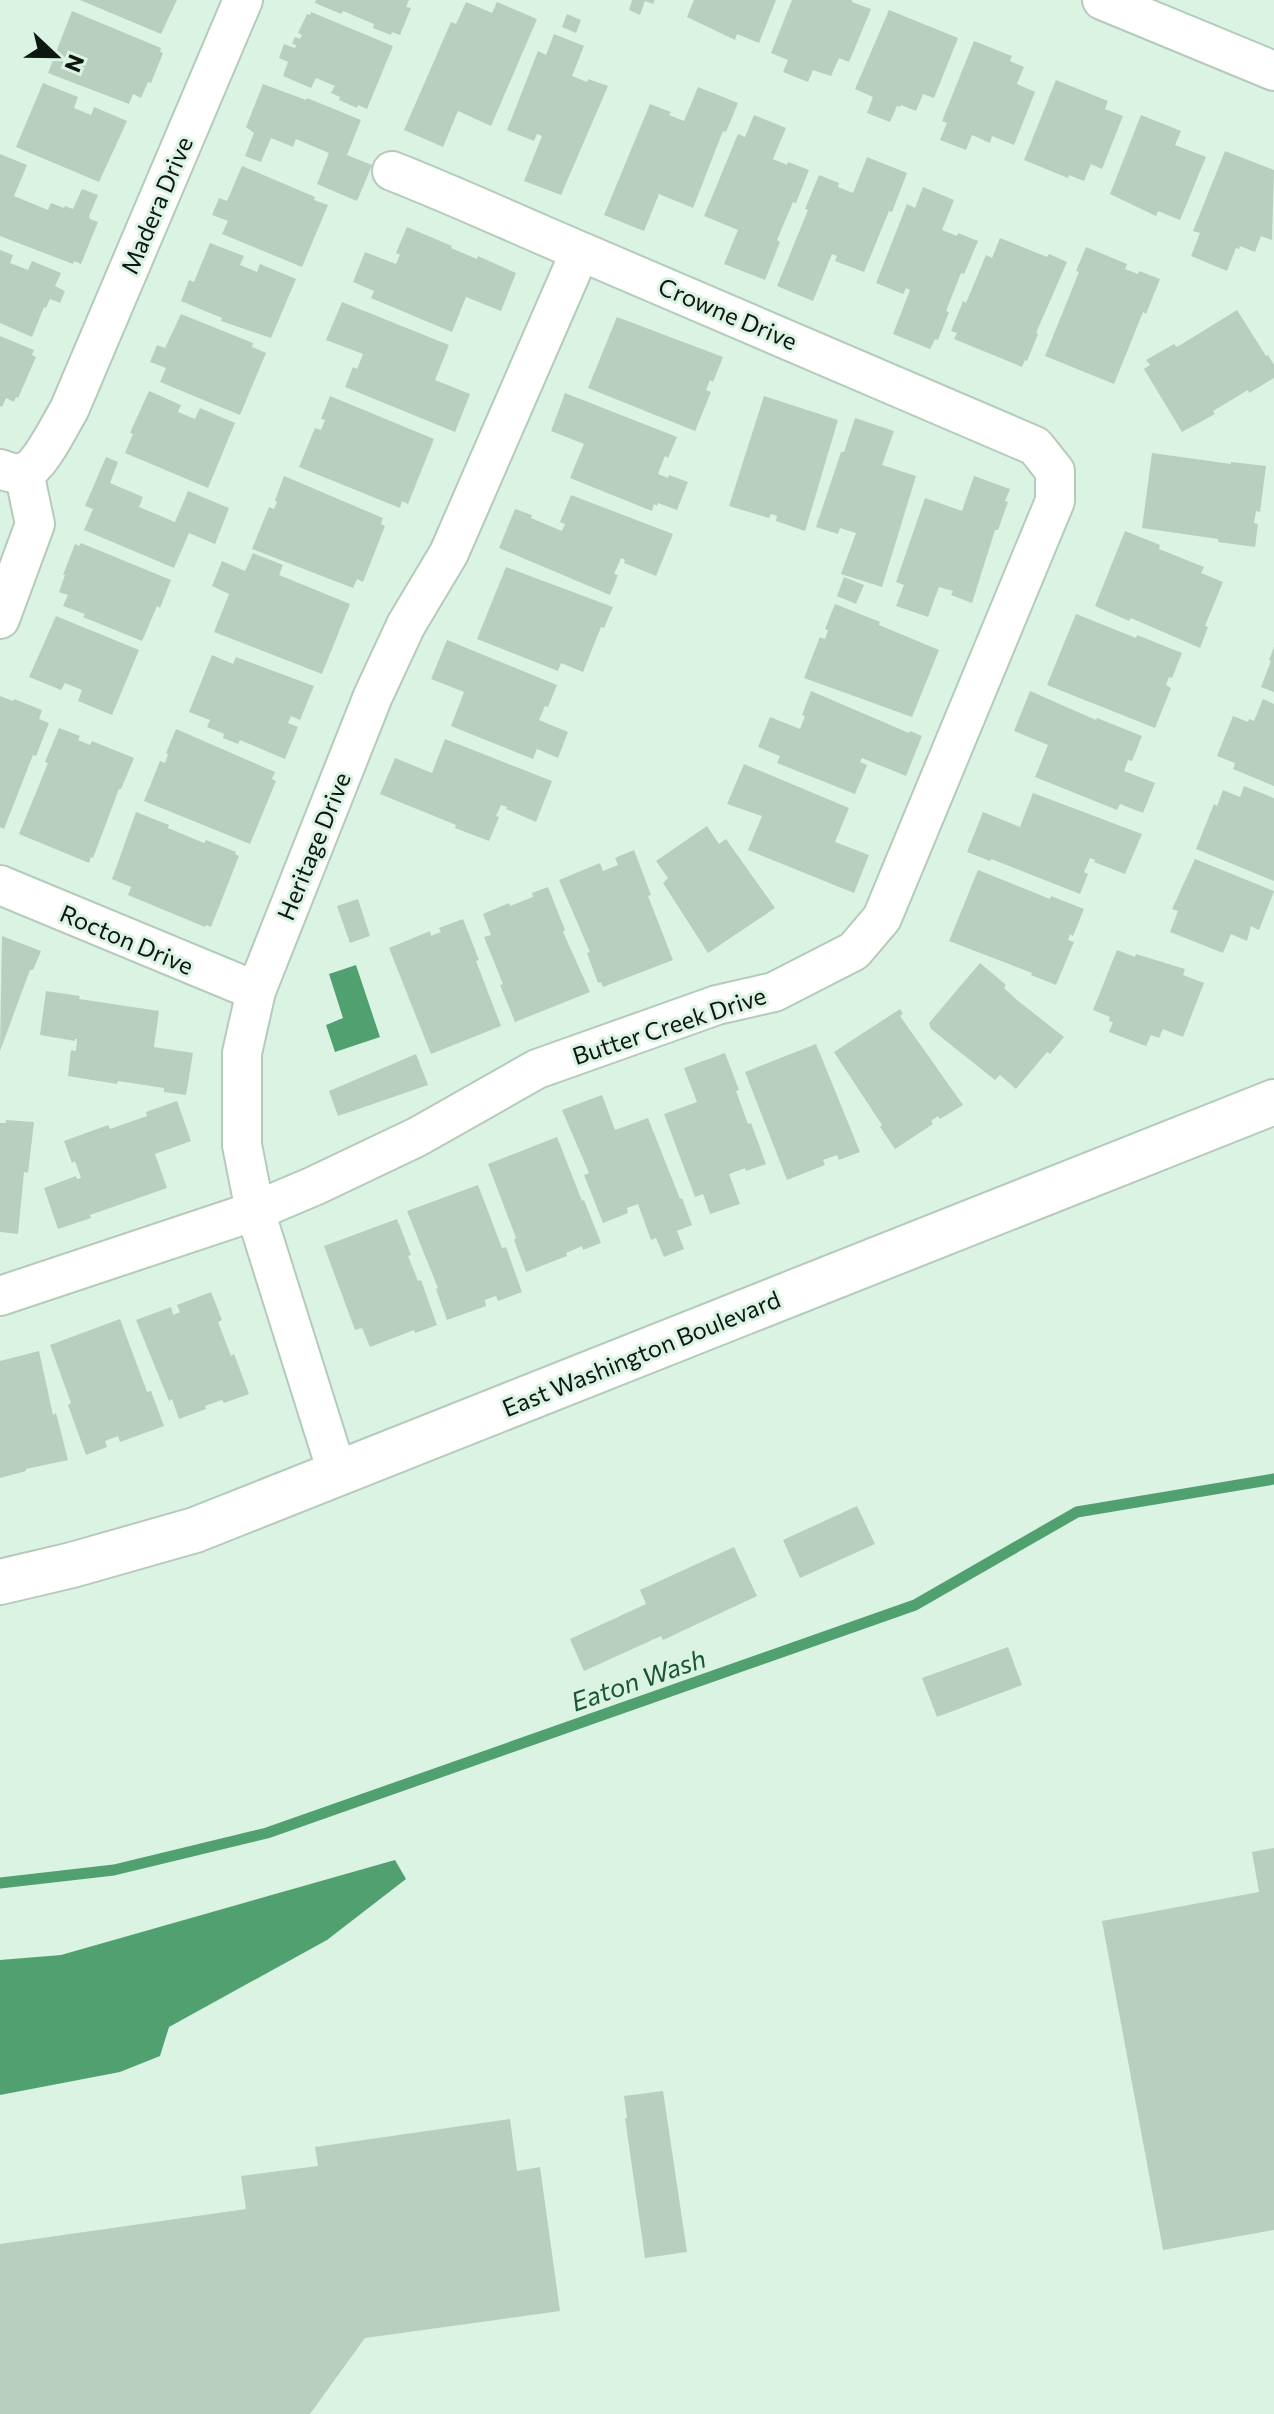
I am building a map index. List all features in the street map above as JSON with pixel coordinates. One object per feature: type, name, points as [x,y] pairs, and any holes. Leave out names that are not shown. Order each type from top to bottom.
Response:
[{"type":"main road","name":"East Washington Boulevard","points":[[0,1582],[195,1530],[1274,1102]]},
{"type":"street","name":"Madera Drive","points":[[12,470],[37,462],[69,410],[243,0]]},
{"type":"street","points":[[1102,0],[1274,71]]},
{"type":"street","name":"Crowne Drive","points":[[392,171],[1035,446],[1055,471]]},
{"type":"street","name":"Heritage Drive","points":[[337,1472],[255,1211],[242,1145],[242,1053],[256,991],[373,696],[406,625],[449,553],[580,252]]},
{"type":"street","points":[[0,619],[35,524],[12,470]]},
{"type":"street","name":"Butter Creek Drive","points":[[0,1296],[255,1211],[417,1137],[537,1069],[717,1005],[774,992],[854,951],[882,918],[1055,501],[1055,471]]},
{"type":"street","name":"Rocton Drive","points":[[0,885],[256,991]]},
{"type":"shaded area","points":[[356,965],[380,1037],[335,1052],[326,1025],[343,1018],[329,974]]},
{"type":"shaded area","points":[[395,1860],[406,1879],[327,1940],[169,2027],[160,2056],[120,2072],[0,2095],[0,1960],[61,1955]]},
{"type":"building","points":[[80,0],[177,0],[161,34]]},
{"type":"building","points":[[316,0],[409,0],[406,7],[411,8],[400,35],[392,32],[391,35],[373,28],[374,24],[315,3]]},
{"type":"building","points":[[632,0],[655,0],[653,4],[645,1],[640,15],[629,10]]},
{"type":"building","points":[[694,0],[776,0],[759,43],[737,34],[735,40],[687,17]]},
{"type":"building","points":[[792,0],[852,0],[871,9],[849,62],[839,58],[831,76],[813,70],[808,82],[783,72],[788,60],[771,53]]},
{"type":"building","points":[[466,2],[492,13],[497,2],[537,19],[491,126],[458,111],[443,147],[404,130],[451,22],[456,24]]},
{"type":"building","points":[[889,10],[958,38],[934,98],[923,94],[916,111],[897,106],[890,122],[867,113],[873,97],[855,89]]},
{"type":"building","points":[[72,11],[161,48],[160,52],[163,53],[151,83],[148,82],[141,98],[133,94],[129,104],[48,73]]},
{"type":"building","points":[[311,12],[393,46],[367,109],[339,100],[340,97],[331,93],[335,86],[316,78],[311,88],[283,76],[288,62],[279,58],[284,44],[295,48],[296,45],[292,44],[295,37],[300,39],[302,35],[298,33]]},
{"type":"building","points":[[567,14],[581,20],[576,33],[562,27]]},
{"type":"building","points":[[554,34],[584,46],[572,76],[608,86],[561,195],[524,181],[542,136],[537,134],[534,141],[507,130],[538,51],[546,55]]},
{"type":"building","points":[[974,41],[1012,56],[1010,61],[1024,67],[1017,84],[1035,92],[1014,145],[992,136],[990,143],[972,135],[966,150],[940,140],[947,123],[942,121]]},
{"type":"building","points":[[1056,80],[1108,101],[1105,109],[1123,116],[1102,169],[1091,164],[1084,181],[1069,175],[1068,178],[1024,160]]},
{"type":"building","points":[[43,83],[78,97],[74,108],[91,115],[94,107],[127,121],[99,182],[16,147]]},
{"type":"building","points":[[263,84],[361,120],[347,155],[372,165],[357,201],[317,184],[329,153],[296,139],[293,147],[271,138],[261,162],[245,156],[254,133],[246,127]]},
{"type":"building","points":[[698,87],[738,103],[726,132],[723,131],[693,208],[659,194],[644,231],[604,215],[650,104],[684,121]]},
{"type":"building","points":[[754,115],[786,128],[773,159],[809,170],[777,240],[780,242],[765,280],[724,264],[738,230],[704,216],[738,134],[745,137]]},
{"type":"building","points":[[1141,115],[1181,131],[1175,145],[1206,157],[1180,220],[1158,211],[1156,216],[1110,194]]},
{"type":"building","points":[[1225,151],[1274,170],[1272,240],[1261,236],[1255,252],[1240,246],[1236,248],[1227,271],[1191,256],[1200,233],[1193,231]]},
{"type":"building","points":[[0,154],[27,165],[14,196],[48,210],[51,203],[73,209],[82,189],[98,195],[89,216],[98,222],[81,264],[74,261],[73,264],[0,236]]},
{"type":"building","points":[[867,157],[907,173],[864,272],[835,261],[837,256],[832,254],[813,301],[777,286],[819,175],[853,193]]},
{"type":"building","points":[[242,166],[328,205],[302,267],[222,234],[228,221],[212,215],[219,198],[227,201]]},
{"type":"building","points":[[923,187],[954,200],[942,230],[978,241],[964,274],[961,273],[938,340],[935,339],[930,349],[893,334],[910,290],[906,288],[903,294],[876,283],[907,204],[915,208]]},
{"type":"building","points":[[407,227],[516,273],[501,311],[466,297],[452,332],[371,298],[374,291],[353,282],[365,252],[396,264],[400,255],[396,253]]},
{"type":"building","points":[[1000,238],[1067,262],[1022,367],[954,339],[957,333],[951,331],[986,255],[992,258]]},
{"type":"building","points":[[210,243],[244,256],[240,265],[257,272],[260,264],[296,279],[271,338],[221,321],[222,318],[181,301],[189,280],[194,282]]},
{"type":"building","points":[[1086,247],[1127,264],[1125,269],[1160,279],[1114,384],[1045,356]]},
{"type":"building","points":[[0,250],[13,255],[10,263],[28,270],[32,261],[61,273],[55,286],[65,291],[60,303],[50,299],[32,337],[0,323]]},
{"type":"building","points":[[342,302],[449,345],[435,380],[470,394],[455,432],[345,387],[353,367],[357,369],[363,354],[326,340]]},
{"type":"building","points":[[1237,310],[1274,365],[1274,378],[1249,393],[1248,390],[1213,411],[1215,414],[1182,432],[1144,369],[1150,365],[1146,360],[1174,344],[1177,347]]},
{"type":"building","points":[[181,314],[253,343],[252,347],[266,353],[240,415],[160,382],[166,368],[150,362],[157,345],[165,348]]},
{"type":"building","points":[[617,317],[723,357],[713,382],[710,380],[706,390],[711,392],[695,431],[588,388]]},
{"type":"building","points":[[0,336],[34,350],[32,355],[36,357],[18,398],[14,402],[6,398],[2,407],[0,406]]},
{"type":"building","points":[[149,391],[181,405],[178,412],[195,419],[200,408],[235,423],[208,488],[125,453],[133,434],[130,433]]},
{"type":"building","points":[[565,393],[677,437],[658,474],[688,482],[677,510],[658,503],[657,506],[654,504],[652,511],[570,478],[584,444],[551,431]]},
{"type":"building","points":[[330,396],[434,439],[408,504],[402,501],[400,508],[299,467],[315,428],[321,430],[325,420],[321,419]]},
{"type":"building","points":[[764,396],[838,420],[805,531],[776,521],[777,516],[771,514],[769,518],[729,506]]},
{"type":"building","points":[[855,418],[894,431],[882,465],[916,476],[882,587],[841,574],[856,533],[840,528],[838,534],[816,527]]},
{"type":"building","points":[[1152,453],[1266,466],[1260,512],[1256,511],[1254,523],[1258,524],[1255,547],[1142,528]]},
{"type":"building","points":[[106,457],[118,462],[110,483],[143,497],[139,507],[175,522],[188,491],[229,508],[215,544],[189,533],[174,568],[84,530],[93,509],[85,506]]},
{"type":"building","points":[[284,476],[383,518],[381,524],[385,526],[363,582],[357,579],[353,588],[252,549],[269,507],[274,509]]},
{"type":"building","points":[[974,476],[1010,489],[972,603],[951,595],[953,591],[939,587],[928,617],[896,606],[904,585],[896,582],[925,498],[962,511]]},
{"type":"building","points":[[571,495],[673,534],[656,576],[624,563],[625,560],[621,558],[610,595],[499,548],[515,509],[562,531],[565,524],[560,522]]},
{"type":"building","points":[[1125,531],[1204,567],[1201,573],[1223,582],[1205,626],[1208,627],[1200,648],[1095,606]]},
{"type":"building","points":[[81,543],[171,580],[142,641],[63,606],[68,595],[59,592],[63,575],[75,544],[79,546]]},
{"type":"building","points":[[253,553],[283,565],[279,575],[350,604],[322,674],[214,632],[229,594],[212,586],[222,561],[245,571]]},
{"type":"building","points":[[506,567],[613,607],[604,628],[601,627],[583,672],[561,663],[558,671],[477,639]]},
{"type":"building","points":[[844,577],[864,585],[856,604],[837,596]]},
{"type":"building","points":[[835,604],[939,650],[912,717],[804,678],[820,637],[825,639],[828,630],[825,629]]},
{"type":"building","points":[[1076,614],[1182,653],[1166,685],[1171,688],[1155,728],[1047,685]]},
{"type":"building","points":[[56,616],[139,650],[112,715],[78,701],[82,690],[65,683],[61,690],[29,677]]},
{"type":"building","points":[[447,640],[557,685],[539,720],[568,732],[558,758],[537,749],[533,759],[451,726],[464,692],[431,679]]},
{"type":"building","points":[[1274,647],[1274,692],[1261,687]]},
{"type":"building","points":[[212,655],[233,664],[236,657],[314,686],[300,720],[291,716],[288,723],[298,727],[285,759],[240,740],[238,744],[223,738],[224,734],[207,727],[210,720],[189,712]]},
{"type":"building","points":[[811,691],[922,736],[906,776],[862,758],[860,762],[867,765],[855,794],[777,763],[780,756],[758,747],[770,717],[800,729]]},
{"type":"building","points":[[1030,691],[1142,736],[1132,761],[1128,760],[1124,771],[1155,783],[1143,813],[1120,804],[1117,810],[1035,777],[1048,745],[1014,731]]},
{"type":"building","points":[[0,696],[42,710],[39,719],[49,723],[4,829],[0,827]]},
{"type":"building","points":[[1263,699],[1274,704],[1274,786],[1233,769],[1235,763],[1217,756],[1233,716],[1254,721]]},
{"type":"building","points":[[59,728],[80,736],[78,740],[90,745],[92,741],[134,758],[89,863],[19,834]]},
{"type":"building","points":[[176,729],[275,772],[272,779],[276,781],[250,844],[144,801],[160,761],[165,763]]},
{"type":"building","points":[[445,739],[552,781],[536,822],[501,805],[489,841],[380,794],[395,758],[432,773]]},
{"type":"building","points":[[744,764],[849,808],[835,842],[869,855],[854,893],[748,850],[762,816],[727,804]]},
{"type":"building","points":[[1244,786],[1274,798],[1274,881],[1196,849],[1223,790],[1240,797]]},
{"type":"building","points":[[1033,793],[1142,834],[1125,874],[1090,858],[1080,894],[967,852],[983,812],[1020,827]]},
{"type":"building","points":[[136,812],[204,843],[206,840],[236,852],[239,856],[211,927],[128,895],[131,887],[112,879]]},
{"type":"building","points":[[707,826],[719,844],[726,839],[775,908],[708,953],[663,883],[668,878],[656,861]]},
{"type":"building","points":[[634,850],[673,960],[603,987],[601,982],[598,983],[587,953],[590,952],[559,880],[600,863],[603,871],[618,865],[615,858]]},
{"type":"building","points":[[1195,859],[1274,891],[1259,930],[1251,926],[1247,941],[1231,934],[1223,953],[1170,932],[1178,911],[1172,909]]},
{"type":"building","points":[[978,870],[1084,909],[1073,936],[1070,934],[1068,940],[1074,942],[1056,985],[949,941]]},
{"type":"building","points":[[548,887],[565,930],[563,932],[590,992],[515,1022],[484,937],[491,935],[483,914],[533,897],[532,893]]},
{"type":"building","points":[[358,899],[370,936],[350,943],[337,906]]},
{"type":"building","points":[[463,919],[501,1026],[431,1054],[389,948],[430,931],[431,936],[441,932],[439,928]]},
{"type":"building","points":[[2,936],[41,951],[33,970],[30,970],[0,1051]]},
{"type":"building","points":[[1117,950],[1185,969],[1183,975],[1204,983],[1183,1037],[1163,1029],[1159,1038],[1151,1035],[1146,1046],[1109,1032],[1113,1022],[1109,1021],[1110,1017],[1093,1010]]},
{"type":"building","points":[[980,963],[1006,985],[1004,988],[1017,1000],[1064,1037],[1016,1089],[1000,1075],[995,1080],[931,1029],[929,1023]]},
{"type":"building","points":[[46,991],[159,1011],[154,1047],[193,1053],[186,1095],[164,1092],[164,1088],[68,1076],[71,1050],[76,1051],[77,1039],[40,1035]]},
{"type":"building","points":[[900,1009],[903,1014],[900,1016],[963,1105],[940,1119],[938,1116],[931,1121],[933,1124],[895,1149],[834,1052]]},
{"type":"building","points":[[816,1044],[860,1152],[839,1160],[837,1155],[823,1160],[825,1165],[787,1180],[745,1072]]},
{"type":"building","points":[[725,1053],[748,1124],[751,1123],[766,1164],[729,1174],[740,1204],[710,1214],[703,1194],[695,1197],[664,1114],[697,1102],[684,1068]]},
{"type":"building","points":[[416,1054],[428,1085],[338,1116],[329,1091]]},
{"type":"building","points":[[602,1095],[615,1130],[648,1118],[692,1225],[677,1231],[684,1249],[664,1257],[656,1238],[651,1240],[638,1204],[627,1208],[628,1213],[603,1223],[584,1175],[589,1173],[562,1110]]},
{"type":"building","points":[[177,1101],[191,1141],[155,1154],[167,1188],[58,1229],[44,1188],[76,1176],[77,1179],[81,1178],[64,1141],[108,1125],[110,1129],[147,1116],[146,1112]]},
{"type":"building","points":[[6,1120],[34,1122],[28,1173],[24,1172],[18,1234],[0,1232],[0,1123],[6,1123]]},
{"type":"building","points":[[557,1137],[601,1243],[583,1250],[582,1246],[566,1253],[567,1256],[526,1272],[488,1164]]},
{"type":"building","points":[[478,1185],[522,1292],[498,1301],[496,1296],[485,1300],[486,1306],[447,1320],[438,1288],[407,1211]]},
{"type":"building","points":[[397,1219],[411,1255],[408,1256],[418,1281],[421,1280],[437,1325],[415,1333],[414,1330],[370,1347],[362,1328],[355,1330],[324,1246]]},
{"type":"building","points":[[211,1292],[222,1320],[218,1322],[249,1394],[205,1406],[206,1409],[179,1419],[136,1320],[171,1307],[173,1315],[180,1312],[177,1305]]},
{"type":"building","points":[[120,1319],[147,1392],[151,1391],[164,1426],[120,1442],[118,1436],[105,1441],[107,1447],[86,1455],[50,1345]]},
{"type":"building","points":[[39,1351],[53,1415],[56,1413],[68,1460],[0,1478],[0,1361]]},
{"type":"building","points":[[857,1506],[875,1544],[800,1578],[783,1540]]},
{"type":"building","points":[[734,1547],[757,1596],[663,1640],[661,1636],[584,1671],[570,1639],[646,1604],[640,1590]]},
{"type":"building","points":[[1008,1647],[1022,1685],[937,1717],[922,1678]]},
{"type":"building","points":[[1274,1848],[1274,2230],[1163,2250],[1102,1921],[1259,1892],[1252,1852]]},
{"type":"building","points":[[663,2091],[687,2252],[645,2258],[624,2096]]},
{"type":"building","points":[[510,2119],[517,2171],[540,2167],[560,2311],[365,2338],[310,2414],[0,2414],[0,2244],[246,2209],[241,2176],[318,2166],[315,2147]]},
{"type":"waterway","name":"Eaton Wash","points":[[0,1883],[114,1870],[267,1833],[915,1605],[1077,1512],[1274,1479]]}]
